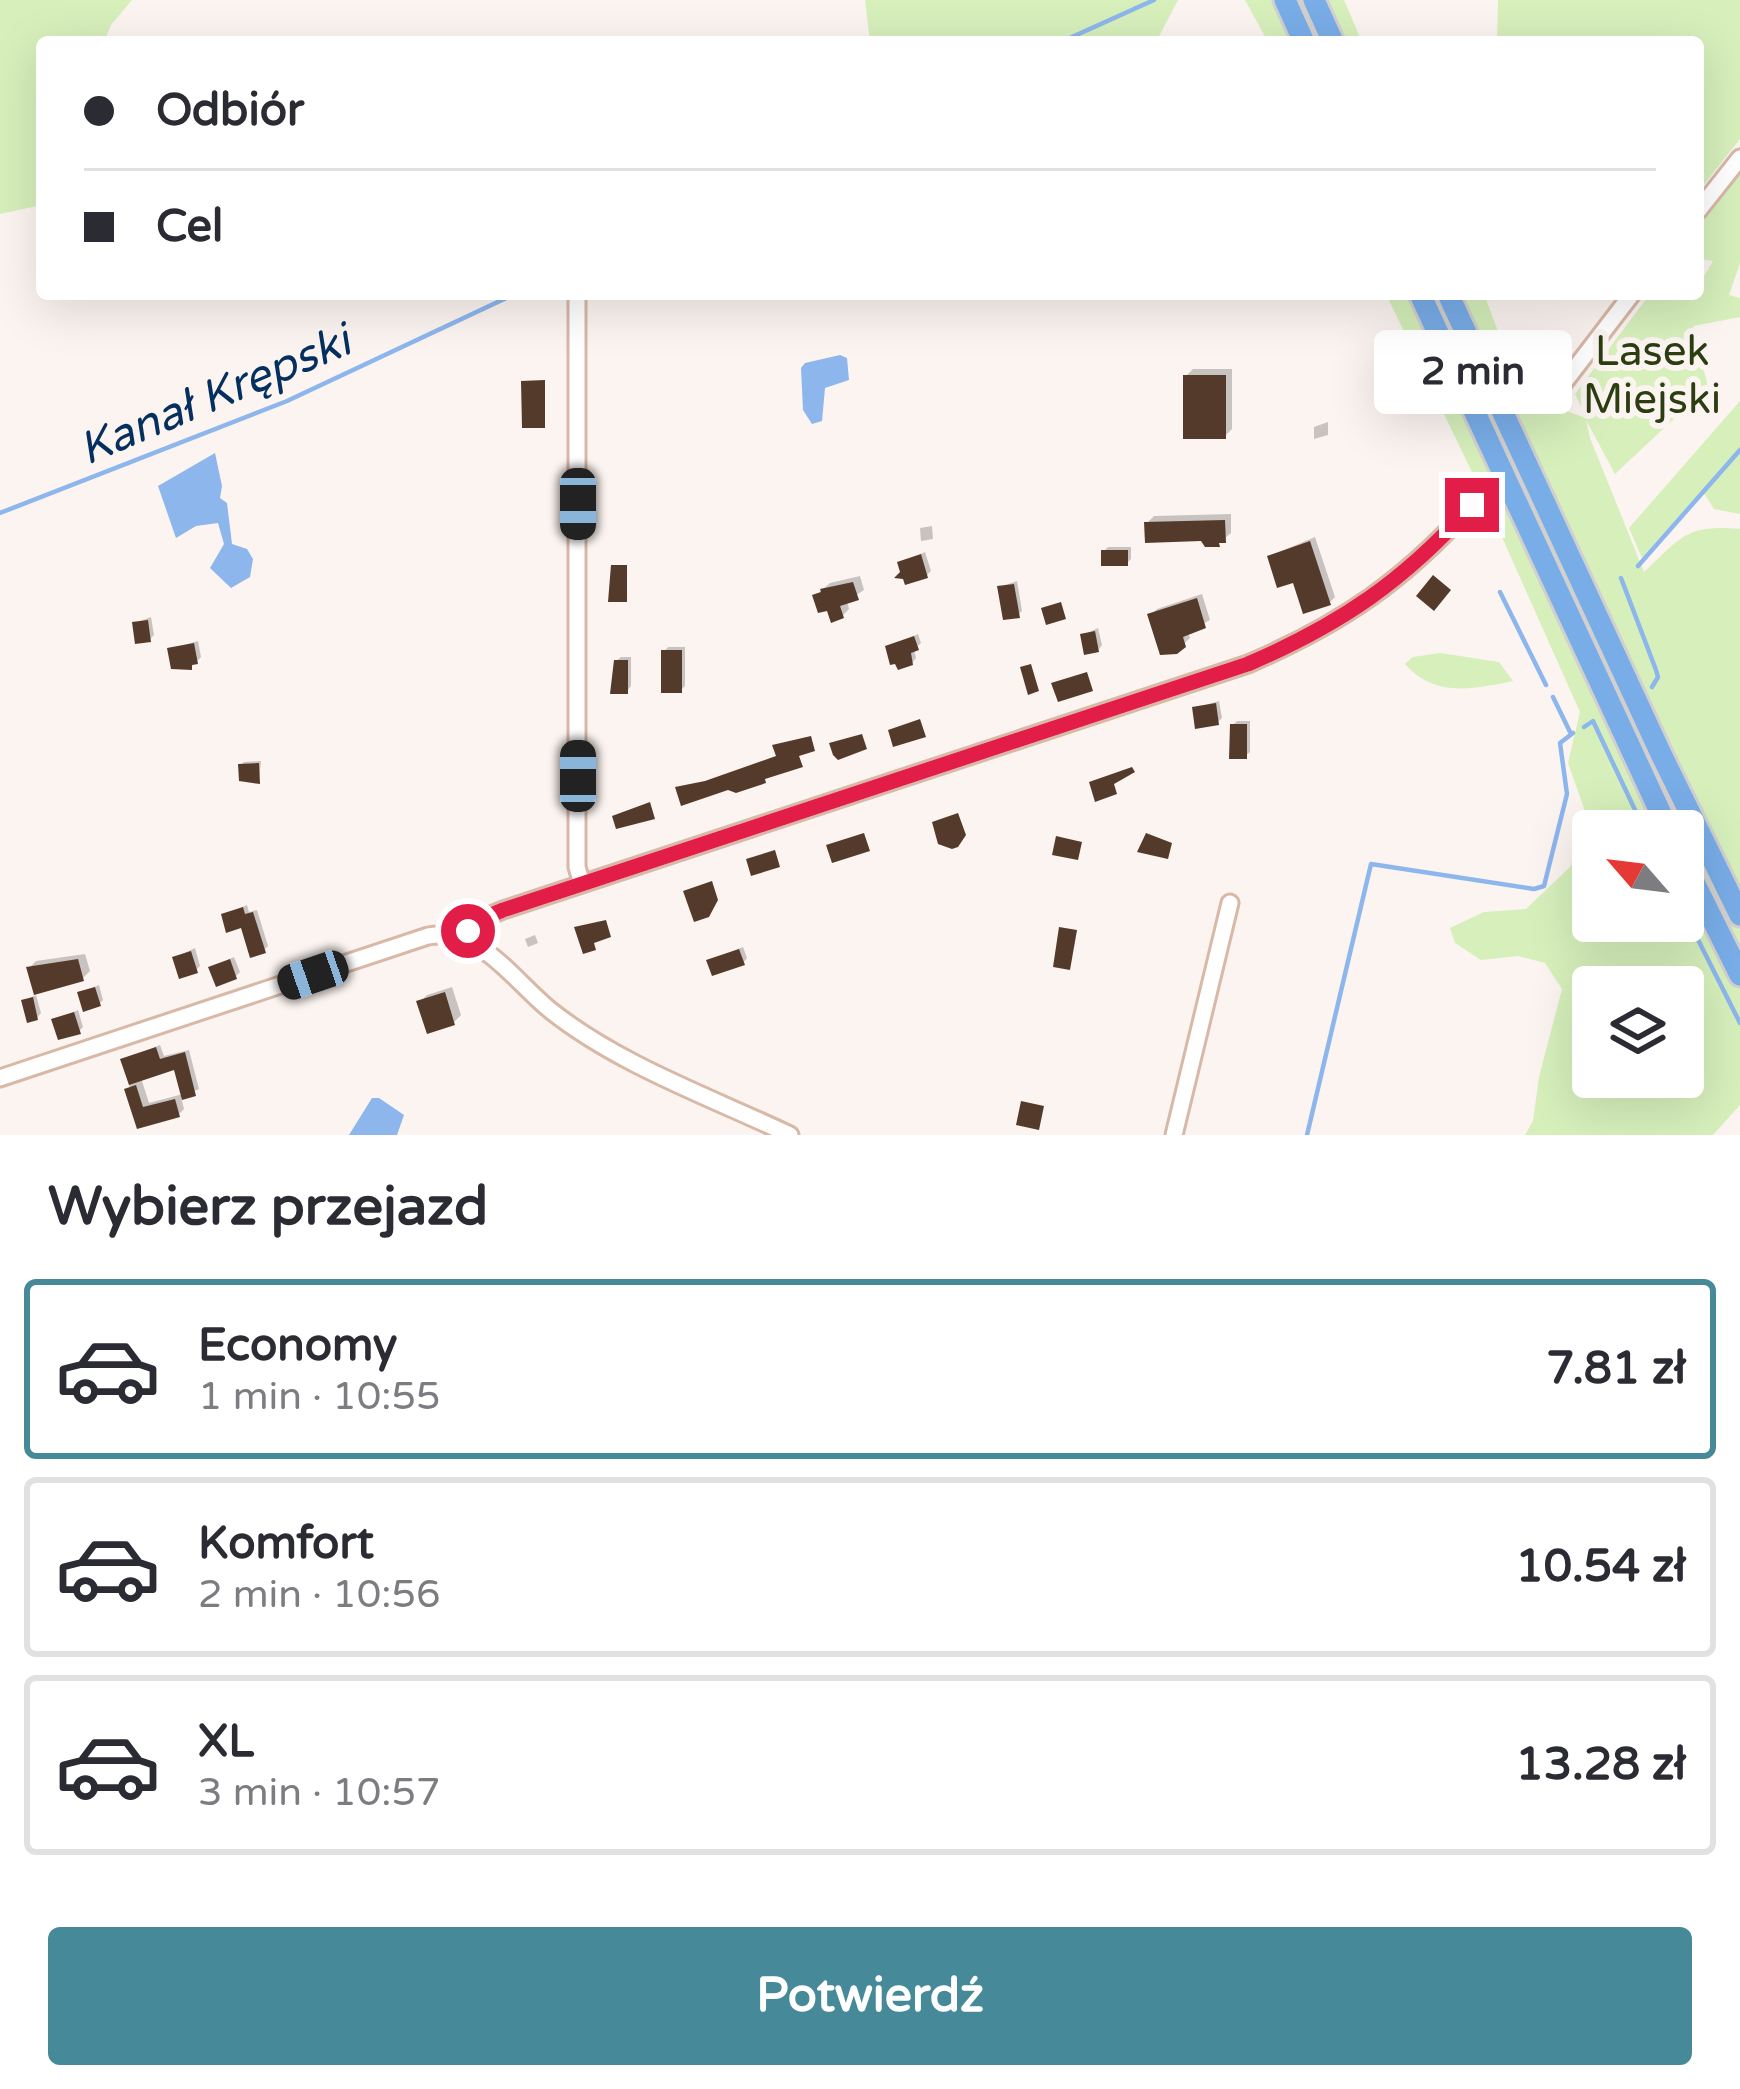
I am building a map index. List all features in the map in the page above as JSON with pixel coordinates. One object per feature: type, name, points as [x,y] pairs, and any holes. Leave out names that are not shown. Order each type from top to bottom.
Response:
[{"type":"highway","points":[[1285,0],[1301,36]]},
{"type":"highway","points":[[1314,0],[1331,36]]},
{"type":"highway","points":[[1423,300],[1659,810]]},
{"type":"highway","points":[[1451,300],[1740,915]]},
{"type":"highway","points":[[1704,902],[1740,975]]},
{"type":"street","points":[[1704,203],[1740,158]]},
{"type":"street","points":[[577,300],[578,867],[582,884]]},
{"type":"street","points":[[1552,398],[1627,300]]},
{"type":"street","points":[[464,938],[486,916],[1267,656],[1325,629],[1375,597],[1472,505]]},
{"type":"street","points":[[1174,1135],[1230,903]]},
{"type":"street","points":[[0,1078],[428,936],[464,938],[576,1028],[790,1135]]},
{"type":"green space","points":[[0,0],[132,0],[106,36],[36,36],[36,206],[0,214]]},
{"type":"green space","points":[[865,0],[1178,0],[1159,36],[869,36]]},
{"type":"green space","points":[[1245,0],[1344,0],[1359,36],[1265,36]]},
{"type":"green space","points":[[1498,0],[1740,0],[1740,139],[1704,184],[1704,36],[1497,36]]},
{"type":"green space","points":[[1740,174],[1740,263],[1729,295],[1740,298],[1740,317],[1693,326],[1708,387],[1615,474],[1586,420],[1644,572],[1695,531],[1740,529],[1740,1105],[1713,1135],[1525,1135],[1533,1121],[1562,989],[1545,963],[1518,956],[1481,960],[1455,943],[1450,928],[1484,912],[1526,909],[1572,862],[1572,942],[1704,942],[1704,810],[1584,810],[1568,763],[1580,712],[1389,300],[1486,300],[1505,350],[1535,400],[1586,418],[1575,394],[1646,300],[1704,300],[1704,276],[1713,261],[1704,260],[1704,219]]},
{"type":"green space","name":"Lasek Miejski","points":[[1740,401],[1740,514],[1714,509],[1702,490],[1642,558],[1629,528]]},
{"type":"green space","points":[[1440,653],[1499,662],[1513,681],[1469,688],[1442,686],[1405,664],[1413,657]]},
{"type":"water","points":[[840,355],[847,358],[849,380],[825,388],[822,421],[812,424],[803,410],[801,368]]},
{"type":"water","points":[[215,453],[232,544],[247,549],[253,559],[250,577],[231,588],[210,568],[224,544],[218,523],[196,526],[176,538],[158,486]]},
{"type":"water","points":[[372,1098],[404,1115],[397,1135],[349,1135]]},
{"type":"building","points":[[1183,375],[1226,375],[1226,439],[1183,439]]},
{"type":"building","points":[[545,380],[545,428],[522,428],[521,381]]},
{"type":"building","points":[[1225,520],[1226,543],[1219,543],[1220,547],[1205,547],[1201,541],[1145,543],[1144,522]]},
{"type":"building","points":[[1310,541],[1331,605],[1303,614],[1293,583],[1277,588],[1267,556]]},
{"type":"building","points":[[1101,550],[1128,550],[1128,566],[1101,566]]},
{"type":"building","points":[[921,554],[928,578],[905,585],[903,579],[894,578],[900,572],[897,562]]},
{"type":"building","points":[[611,565],[627,565],[627,602],[608,602]]},
{"type":"building","points":[[1433,575],[1451,590],[1434,611],[1416,596]]},
{"type":"building","points":[[853,582],[859,600],[840,606],[844,618],[831,623],[827,611],[818,613],[812,595]]},
{"type":"building","points":[[1014,584],[1020,618],[1003,620],[997,586]]},
{"type":"building","points":[[1197,598],[1206,628],[1183,637],[1186,647],[1177,654],[1160,655],[1147,614]]},
{"type":"building","points":[[1061,602],[1066,619],[1046,625],[1041,608]]},
{"type":"building","points":[[148,620],[151,642],[135,644],[132,622]]},
{"type":"building","points":[[1095,631],[1099,652],[1084,655],[1080,634]]},
{"type":"building","points":[[914,636],[919,650],[911,653],[913,665],[898,670],[890,665],[885,646]]},
{"type":"building","points":[[194,643],[198,664],[192,670],[171,669],[167,648]]},
{"type":"building","points":[[661,650],[682,650],[682,693],[661,693]]},
{"type":"building","points":[[614,660],[628,660],[628,694],[610,694]]},
{"type":"building","points":[[1031,664],[1039,691],[1028,695],[1020,667]]},
{"type":"building","points":[[1087,672],[1093,691],[1058,702],[1051,683]]},
{"type":"building","points":[[1216,703],[1219,725],[1195,729],[1192,707]]},
{"type":"building","points":[[920,719],[926,737],[893,747],[888,730]]},
{"type":"building","points":[[1230,724],[1247,724],[1247,759],[1229,759]]},
{"type":"building","points":[[862,734],[867,749],[838,760],[833,755],[829,743]]},
{"type":"building","points":[[811,736],[815,751],[799,756],[803,767],[736,793],[728,790],[681,806],[675,787],[776,756],[772,745]]},
{"type":"building","points":[[259,763],[260,784],[239,781],[238,764]]},
{"type":"building","points":[[1132,767],[1135,772],[1114,784],[1117,794],[1095,802],[1089,782]]},
{"type":"building","points":[[650,802],[655,819],[616,829],[612,816]]},
{"type":"building","points":[[958,813],[966,835],[952,849],[938,844],[932,822]]},
{"type":"building","points":[[864,833],[870,851],[832,863],[826,845]]},
{"type":"building","points":[[1146,833],[1172,843],[1168,859],[1137,852]]},
{"type":"building","points":[[1056,836],[1082,842],[1078,860],[1052,855]]},
{"type":"building","points":[[775,850],[780,867],[751,876],[746,859]]},
{"type":"building","points":[[712,881],[718,900],[709,917],[694,922],[683,891]]},
{"type":"building","points":[[243,907],[245,914],[253,912],[266,953],[250,958],[241,928],[226,933],[221,914]]},
{"type":"building","points":[[606,920],[611,937],[594,943],[596,950],[583,954],[574,927]]},
{"type":"building","points":[[1059,927],[1077,930],[1070,970],[1053,967]]},
{"type":"building","points":[[739,949],[745,965],[712,976],[706,960]]},
{"type":"building","points":[[191,951],[198,973],[179,979],[172,957]]},
{"type":"building","points":[[78,959],[84,981],[34,995],[26,967]]},
{"type":"building","points":[[230,959],[237,979],[216,987],[208,967]]},
{"type":"building","points":[[95,987],[101,1006],[83,1012],[77,992]]},
{"type":"building","points":[[445,992],[455,1025],[427,1034],[416,1001]]},
{"type":"building","points":[[33,997],[38,1020],[27,1023],[21,1000]]},
{"type":"building","points":[[74,1012],[81,1034],[58,1040],[51,1019]]},
{"type":"building","points":[[156,1047],[160,1059],[185,1052],[196,1096],[182,1100],[174,1070],[129,1085],[120,1059]]},
{"type":"building","points":[[136,1085],[143,1107],[175,1099],[180,1117],[137,1129],[124,1089]]},
{"type":"building","points":[[1021,1101],[1044,1106],[1039,1130],[1016,1125]]},
{"type":"waterway","name":"Kanał Krępski","points":[[1074,36],[1154,0]]},
{"type":"waterway","name":"Kanał Krępski","points":[[0,513],[287,401],[502,300]]},
{"type":"waterway","points":[[1638,566],[1740,450]]},
{"type":"waterway","points":[[1621,578],[1658,677],[1652,687]]},
{"type":"waterway","points":[[1500,592],[1546,685]]},
{"type":"waterway","points":[[1553,697],[1571,734]]},
{"type":"waterway","points":[[1584,727],[1593,721],[1635,810]]},
{"type":"waterway","points":[[1307,1135],[1371,864],[1534,889],[1544,886],[1567,794],[1560,743],[1573,733]]},
{"type":"waterway","points":[[1699,942],[1740,1023]]},
{"type":"route","points":[[468,931],[479,920],[503,910],[1248,664],[1305,639],[1375,597],[1472,505]]}]
